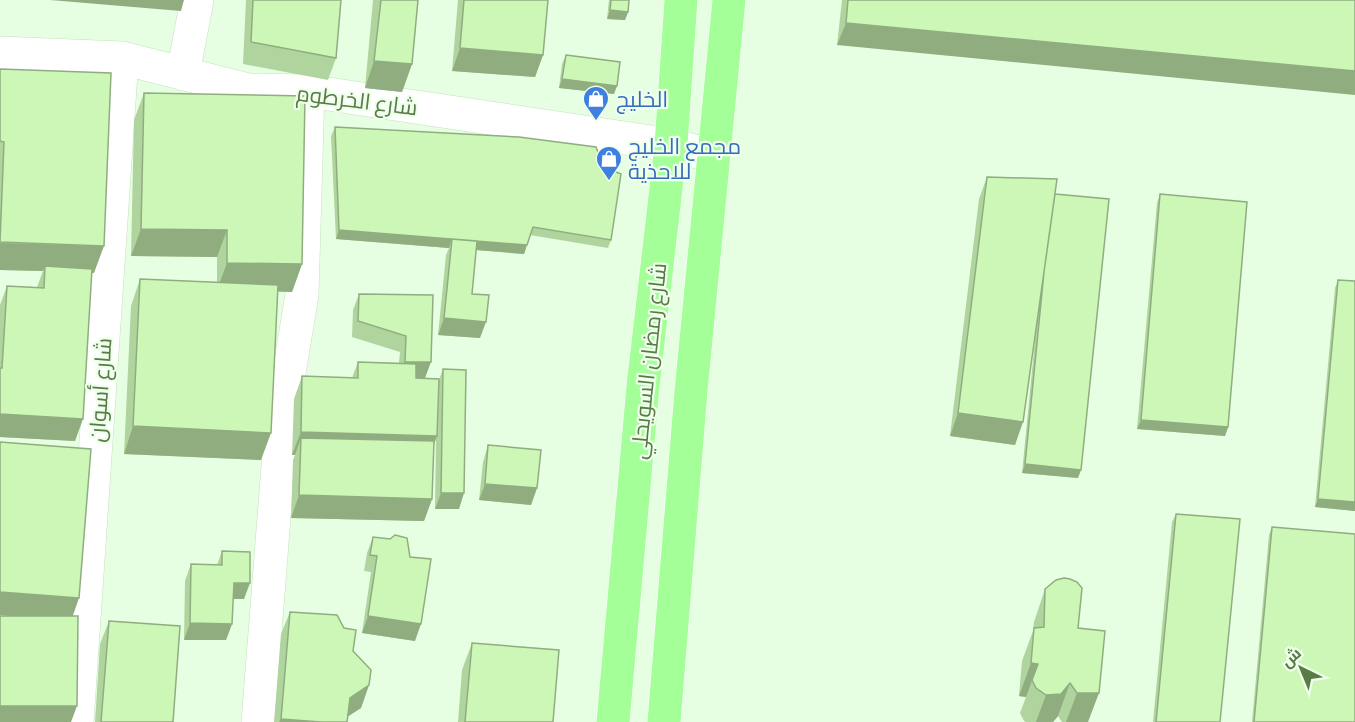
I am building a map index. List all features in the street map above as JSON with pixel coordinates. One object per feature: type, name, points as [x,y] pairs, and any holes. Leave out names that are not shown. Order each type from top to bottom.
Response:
[{"type":"main road","name":"شارع رمضان السويحلي","points":[[613,722],[643,386],[671,146],[681,0]]},
{"type":"main road","name":"شارع رمضان السويحلي","points":[[664,722],[691,391],[729,0]]},
{"type":"street","points":[[183,74],[197,0]]},
{"type":"street","name":"شارع الخرطوم","points":[[0,53],[123,58],[248,90],[308,91],[671,146],[713,156]]},
{"type":"street","name":"شارع أسوان","points":[[77,722],[123,58]]},
{"type":"street","points":[[258,722],[282,415],[302,295],[308,91]]},
{"type":"building","points":[[253,0],[341,0],[336,58],[251,42]]},
{"type":"building","points":[[381,0],[418,0],[412,64],[374,61]]},
{"type":"building","points":[[464,0],[548,0],[543,55],[460,48]]},
{"type":"building","points":[[611,0],[629,0],[628,12],[610,10]]},
{"type":"building","points":[[848,0],[1355,0],[1355,71],[846,23]]},
{"type":"building","points":[[566,55],[620,62],[617,86],[562,79]]},
{"type":"building","points":[[0,69],[111,73],[104,246],[0,242],[4,142],[0,141]]},
{"type":"building","points":[[144,93],[305,96],[302,264],[227,263],[227,230],[141,229]]},
{"type":"building","points":[[335,127],[519,137],[596,147],[604,167],[621,174],[611,240],[533,227],[527,245],[339,230]]},
{"type":"building","points":[[987,177],[1057,179],[1023,422],[958,413]]},
{"type":"building","points":[[1055,194],[1109,199],[1081,470],[1025,464],[1044,272]]},
{"type":"building","points":[[1160,194],[1247,202],[1228,427],[1141,420]]},
{"type":"building","points":[[452,239],[477,241],[472,294],[489,295],[486,322],[444,318]]},
{"type":"building","points":[[45,266],[92,269],[83,419],[0,414],[0,368],[2,368],[7,286],[44,288]]},
{"type":"building","points":[[140,279],[278,285],[271,433],[133,426]]},
{"type":"building","points":[[1338,280],[1355,281],[1355,502],[1318,499]]},
{"type":"building","points":[[359,294],[433,295],[431,362],[405,362],[406,336],[358,321]]},
{"type":"building","points":[[358,362],[416,364],[416,378],[439,379],[437,436],[301,432],[302,376],[358,378]]},
{"type":"building","points":[[443,369],[466,370],[464,493],[441,493]]},
{"type":"building","points":[[301,438],[434,441],[432,499],[299,495]]},
{"type":"building","points":[[0,442],[91,449],[79,598],[0,592]]},
{"type":"building","points":[[488,445],[541,450],[537,488],[485,484]]},
{"type":"building","points":[[1176,514],[1240,519],[1220,722],[1156,722]]},
{"type":"building","points":[[1272,527],[1355,534],[1355,722],[1254,722]]},
{"type":"building","points":[[395,535],[407,538],[410,557],[431,559],[421,624],[368,616],[377,556],[370,555],[373,537],[390,539]]},
{"type":"building","points":[[222,551],[250,552],[250,583],[234,583],[232,624],[190,623],[191,564],[222,565]]},
{"type":"building","points":[[1064,578],[1077,582],[1082,588],[1078,628],[1105,631],[1099,693],[1077,693],[1070,683],[1061,694],[1046,695],[1036,688],[1032,680],[1038,664],[1031,663],[1034,628],[1044,627],[1045,589],[1056,580]]},
{"type":"building","points":[[290,612],[337,615],[344,628],[356,630],[353,651],[371,670],[369,685],[350,698],[347,722],[281,719]]},
{"type":"building","points":[[0,616],[78,616],[77,706],[0,706]]},
{"type":"building","points":[[109,621],[180,626],[173,722],[101,722]]},
{"type":"building","points":[[472,643],[559,650],[553,722],[465,722]]},
{"type":"place","name":"الخليج","points":[[596,122]]},
{"type":"place","name":"مجمع الخليج للاحذية","points":[[609,182]]}]
